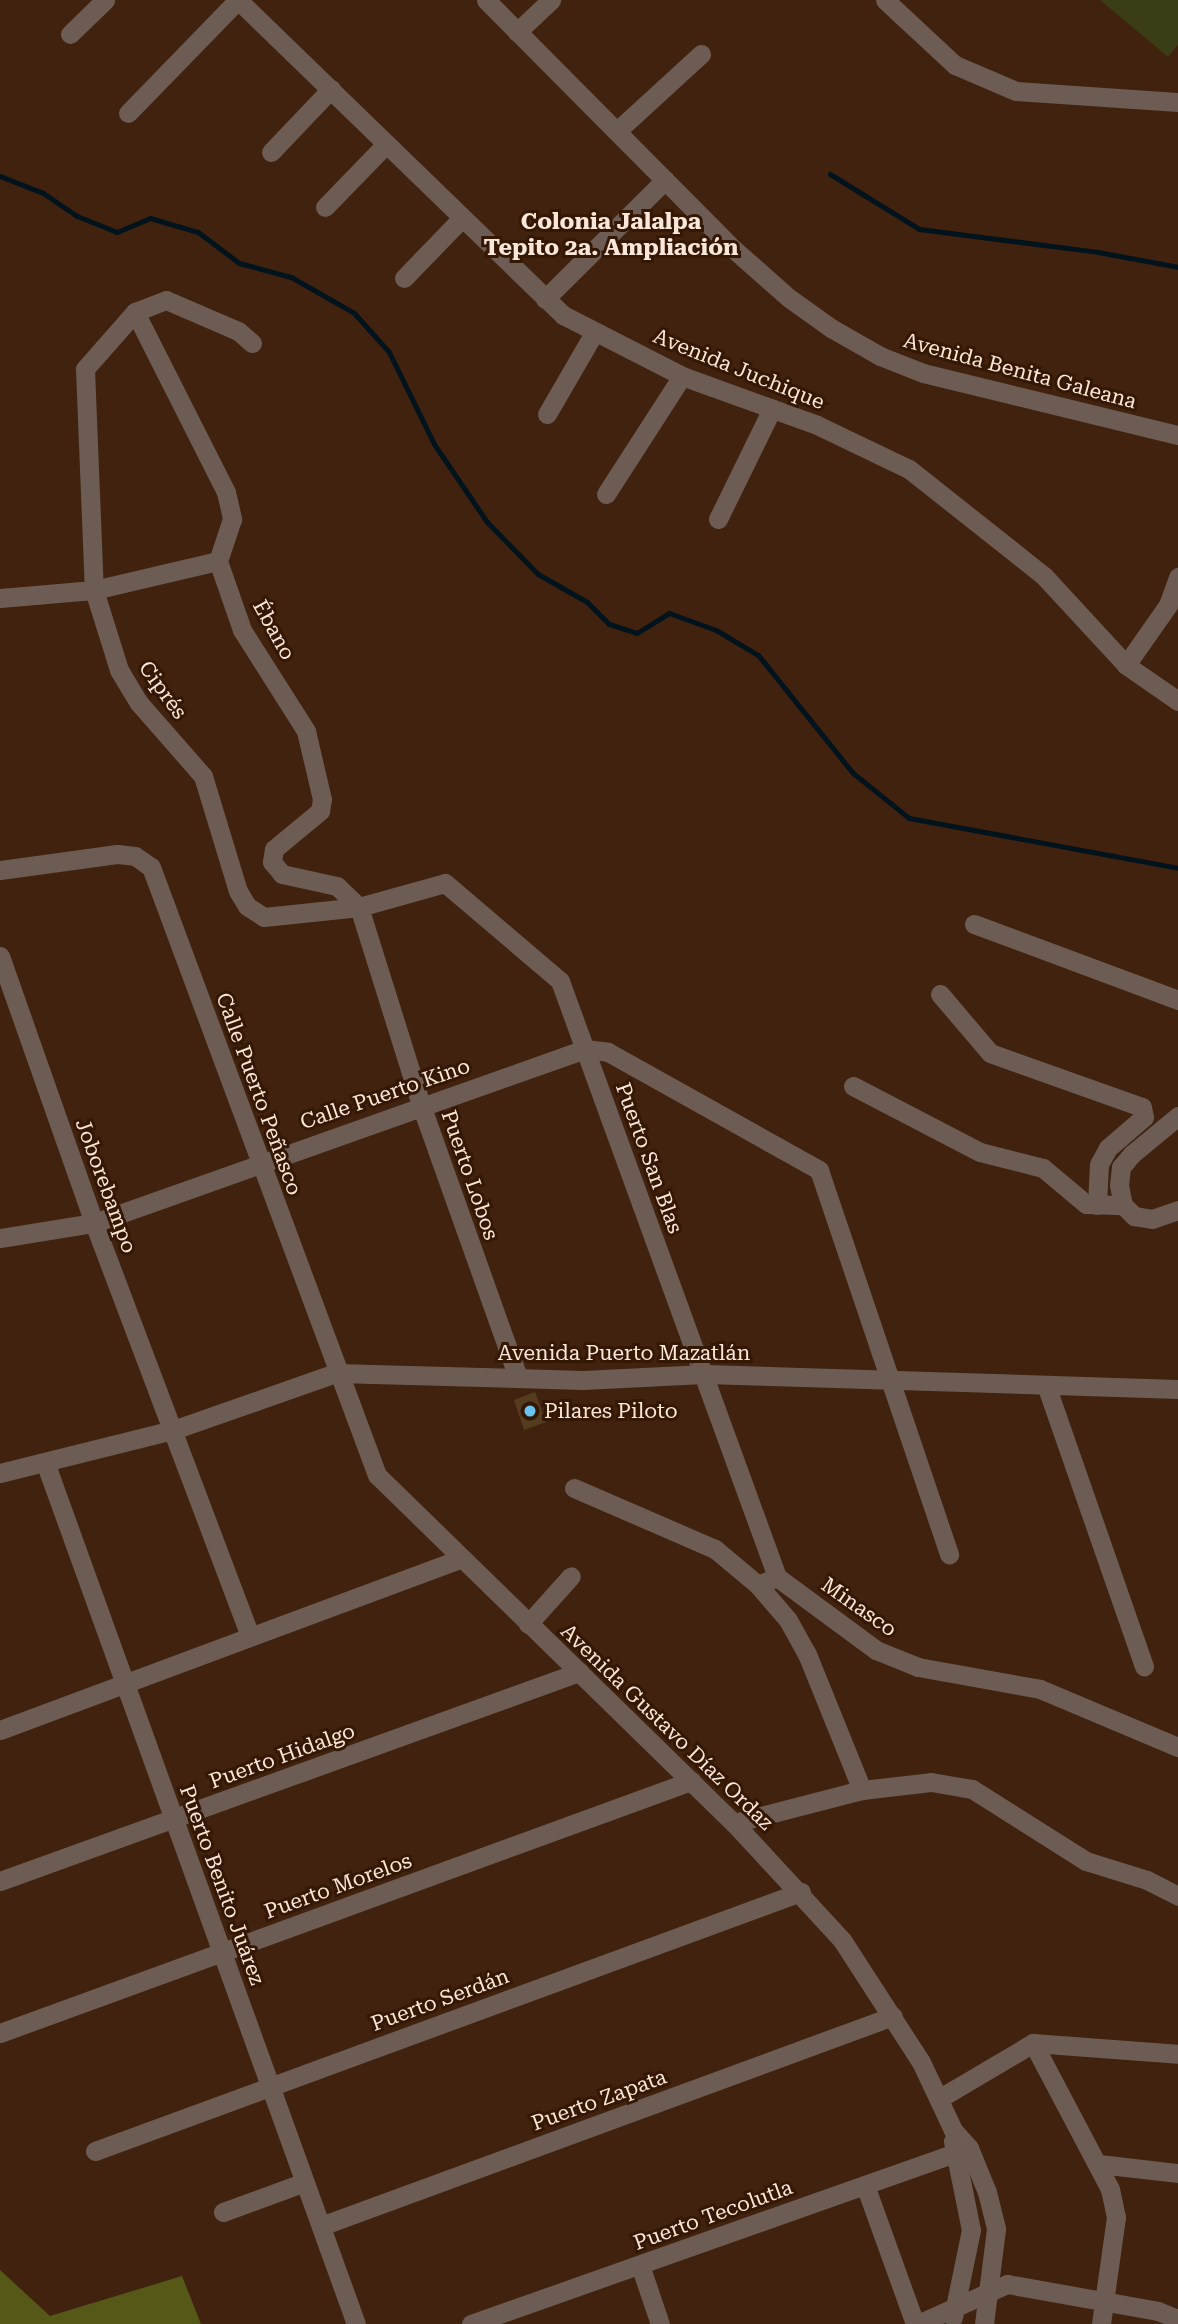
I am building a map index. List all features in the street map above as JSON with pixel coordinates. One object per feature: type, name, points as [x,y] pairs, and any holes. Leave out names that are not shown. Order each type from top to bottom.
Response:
[{"type":"street","points":[[70,33],[105,0]]},
{"type":"street","points":[[128,113],[238,0]]},
{"type":"street","name":"Avenida Juchique","points":[[238,0],[545,299],[594,333],[682,376],[817,425],[909,469],[1044,576],[1126,664],[1178,701]]},
{"type":"street","name":"Avenida Benita Galeana","points":[[486,0],[665,180],[789,298],[880,356],[923,373],[1178,435]]},
{"type":"street","points":[[517,32],[551,0]]},
{"type":"street","points":[[885,0],[956,65],[1016,92],[1178,102]]},
{"type":"street","points":[[617,131],[701,54]]},
{"type":"street","points":[[271,152],[331,89]]},
{"type":"street","points":[[325,207],[386,144]]},
{"type":"street","points":[[545,299],[665,180]]},
{"type":"street","points":[[404,278],[462,218]]},
{"type":"street","points":[[0,597],[93,590],[218,561],[232,519],[226,492],[135,312],[149,303],[182,303],[252,343]]},
{"type":"street","name":"Ciprés","points":[[135,312],[85,369],[93,590],[119,670],[139,704],[203,776],[238,891],[247,906],[264,917],[359,907]]},
{"type":"street","points":[[547,414],[594,333]]},
{"type":"street","points":[[606,494],[682,376]]},
{"type":"street","points":[[718,519],[772,409]]},
{"type":"street","name":"Ébano","points":[[218,561],[242,630],[306,731],[322,799],[320,811],[274,849],[272,862],[282,874],[337,886],[359,907]]},
{"type":"street","points":[[1126,664],[1168,605],[1178,577]]},
{"type":"street","name":"Calle Puerto Peñasco","points":[[0,870],[117,854],[135,856],[150,867],[160,883],[258,1163],[336,1373]]},
{"type":"street","name":"Puerto San Blas","points":[[359,907],[445,883],[560,981],[777,1577]]},
{"type":"street","name":"Puerto Lobos","points":[[359,907],[421,1105],[517,1377]]},
{"type":"street","points":[[974,924],[1178,1000]]},
{"type":"street","name":"Joborebampo","points":[[0,956],[94,1223],[250,1636]]},
{"type":"street","points":[[940,994],[990,1053],[1142,1107],[1144,1117],[1108,1148],[1099,1164],[1097,1205]]},
{"type":"street","points":[[585,1049],[608,1052],[819,1170],[949,1555]]},
{"type":"street","name":"Calle Puerto Kino","points":[[0,1238],[94,1223],[585,1049]]},
{"type":"street","points":[[853,1086],[980,1152],[1043,1168],[1086,1204],[1123,1205]]},
{"type":"street","points":[[1178,1116],[1121,1167],[1123,1205],[1134,1216],[1152,1219],[1178,1210]]},
{"type":"street","name":"Avenida Puerto Mazatlán","points":[[0,1472],[173,1430],[336,1373],[583,1380],[704,1374],[1178,1389]]},
{"type":"street","name":"Avenida Gustavo Díaz Ordaz","points":[[336,1373],[377,1475],[460,1559],[734,1823],[842,1940],[893,2016],[940,2098],[996,2229],[984,2324]]},
{"type":"street","points":[[1046,1385],[1144,1665]]},
{"type":"street","name":"Puerto Benito Juárez","points":[[45,1462],[356,2324]]},
{"type":"street","points":[[574,1488],[715,1549],[758,1585],[788,1620],[807,1654],[862,1790]]},
{"type":"street","points":[[0,1730],[126,1686],[250,1636],[460,1559]]},
{"type":"street","points":[[528,1624],[571,1576]]},
{"type":"street","points":[[758,1585],[777,1577]]},
{"type":"street","name":"Minasco","points":[[777,1577],[876,1650],[918,1667],[1040,1689],[1178,1747]]},
{"type":"street","name":"Puerto Hidalgo","points":[[0,1881],[579,1672]]},
{"type":"street","name":"Puerto Morelos","points":[[0,2033],[691,1781]]},
{"type":"street","points":[[734,1823],[862,1790],[931,1782],[972,1789],[1086,1861],[1147,1880],[1178,1896]]},
{"type":"street","name":"Puerto Serdán","points":[[95,2151],[800,1892]]},
{"type":"street","name":"Puerto Zapata","points":[[321,2226],[893,2016]]},
{"type":"street","points":[[940,2098],[1033,2043],[1178,2054]]},
{"type":"street","points":[[1033,2043],[1110,2189],[1115,2217],[1101,2324]]},
{"type":"street","name":"Avenida Gustavo Díaz Ordaz","points":[[953,2318],[971,2230],[962,2150]]},
{"type":"street","name":"Puerto Tecolutla","points":[[471,2324],[962,2150]]},
{"type":"street","points":[[1099,2164],[1178,2173]]},
{"type":"street","points":[[223,2212],[305,2182]]},
{"type":"street","points":[[865,2185],[917,2324],[953,2318],[989,2288],[1007,2284],[1105,2300],[1178,2319]]},
{"type":"street","points":[[640,2265],[660,2324]]},
{"type":"green space","points":[[1100,0],[1178,0],[1178,45],[1168,57]]},
{"type":"shaded area","points":[[0,2270],[50,2316],[182,2276],[201,2324],[0,2324]]},
{"type":"building","name":"Pilares Piloto","points":[[535,1392],[546,1422],[524,1430],[514,1400]]},
{"type":"waterway","points":[[830,174],[919,229],[1098,252],[1178,267]]},
{"type":"waterway","points":[[0,176],[43,193],[77,216],[117,232],[150,218],[198,232],[239,263],[291,277],[354,313],[389,352],[434,444],[487,522],[538,574],[587,602],[609,624],[637,633],[669,613],[716,630],[758,655],[853,773],[909,818],[1178,868]]},
{"type":"place","name":"Pilares Piloto","points":[[530,1411]]},
{"type":"district","name":"Colonia Jalalpa Tepito 2a. Ampliación","points":[[611,235]]}]
